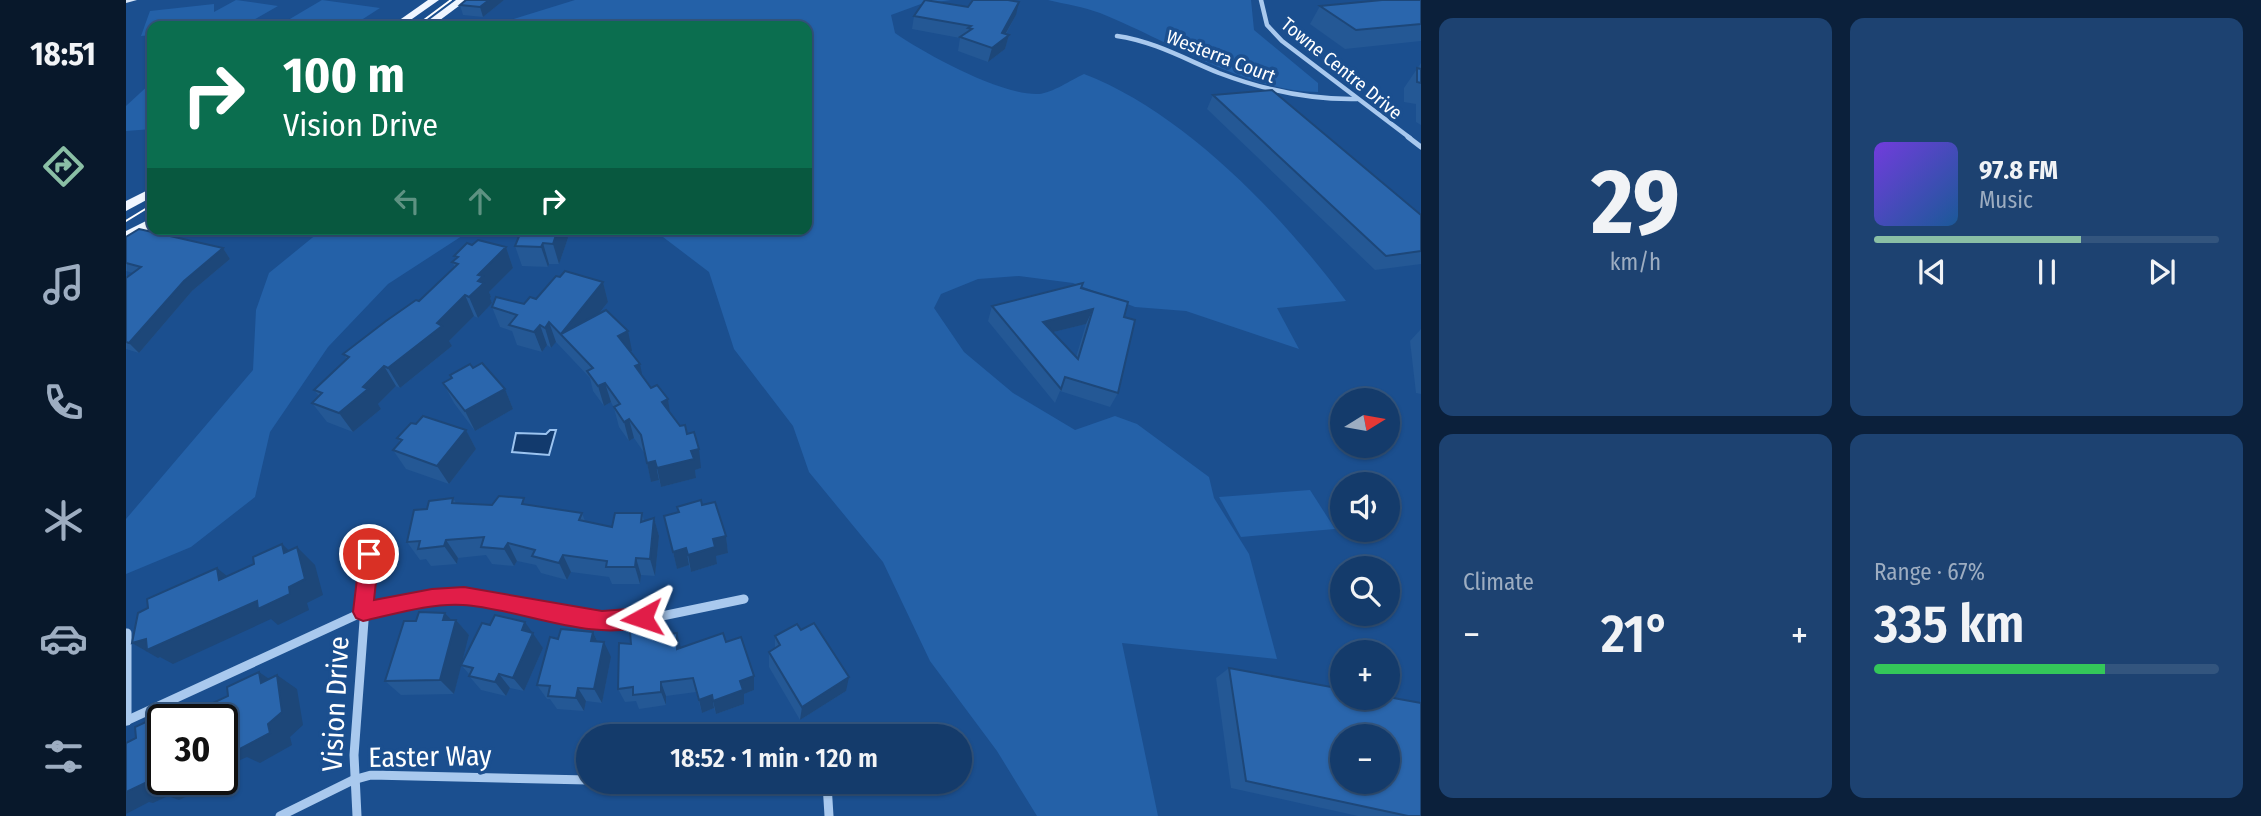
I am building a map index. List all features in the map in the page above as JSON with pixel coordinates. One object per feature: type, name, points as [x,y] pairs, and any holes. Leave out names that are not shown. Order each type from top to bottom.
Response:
[{"type":"main road","points":[[126,1],[133,0]]},
{"type":"main road","points":[[403,21],[433,0]]},
{"type":"main road","points":[[433,21],[462,0]]},
{"type":"main road","points":[[126,207],[147,194]]},
{"type":"main road","points":[[126,237],[147,225]]},
{"type":"street","name":"Towne Centre Drive","points":[[1261,0],[1267,25],[1357,99],[1421,147]]},
{"type":"street","name":"Westerra Court","points":[[1117,36],[1140,39],[1270,92],[1316,100],[1357,99]]},
{"type":"street","name":"Vision Drive","points":[[357,816],[353,780],[369,554]]},
{"type":"street","points":[[127,633],[126,721],[363,612],[432,598],[464,596],[602,621],[662,616],[744,599]]},
{"type":"street","name":"Easter Way","points":[[281,816],[353,780],[385,775],[576,780]]},
{"type":"street","points":[[828,794],[829,816]]},
{"type":"shaded area","points":[[236,0],[278,6],[252,21],[147,21],[147,35],[141,36],[150,11],[214,4],[214,12]]},
{"type":"shaded area","points":[[322,0],[380,8],[360,21],[286,21]]},
{"type":"shaded area","points":[[575,0],[951,0],[921,4],[891,15],[895,33],[964,72],[1023,93],[1044,93],[1084,74],[1121,91],[1194,140],[1229,170],[1293,235],[1321,268],[1346,301],[1277,308],[1299,349],[1186,311],[1135,307],[1073,283],[1019,276],[978,279],[941,294],[934,308],[964,352],[1013,393],[1075,430],[1115,416],[1137,424],[1209,477],[1214,498],[1249,554],[1277,659],[1122,643],[1158,816],[1037,816],[997,751],[930,661],[883,562],[809,472],[793,426],[734,349],[709,272],[663,237],[812,235],[812,21],[507,21]]},
{"type":"shaded area","points":[[1048,0],[1251,0],[1254,30],[1318,83],[1318,92],[1262,83],[1234,74],[1100,13]]},
{"type":"shaded area","points":[[147,87],[147,129],[126,131],[126,106]]},
{"type":"shaded area","points":[[316,235],[463,235],[388,284],[328,347],[270,432],[255,497],[191,547],[126,574],[126,519],[253,370],[256,310],[269,273]]},
{"type":"shaded area","points":[[550,430],[556,430],[549,455],[512,452],[516,433],[546,434]]},
{"type":"shaded area","points":[[1310,490],[1330,521],[1330,529],[1241,537],[1219,497]]},
{"type":"building","points":[[466,0],[489,0],[480,7],[460,5]]},
{"type":"building","points":[[925,0],[968,7],[973,0],[1019,2],[1002,33],[1009,35],[992,48],[960,37],[972,29],[968,28],[971,26],[914,16]]},
{"type":"building","points":[[1382,0],[1421,0],[1421,24],[1356,30],[1320,6]]},
{"type":"building","points":[[1417,68],[1421,69],[1421,83],[1417,82]]},
{"type":"building","points":[[1272,90],[1421,215],[1421,251],[1386,256],[1213,95]]},
{"type":"building","points":[[139,229],[147,231],[147,235],[166,235],[223,248],[184,281],[129,343],[126,342],[126,278],[141,267],[126,263],[126,237]]},
{"type":"building","points":[[520,235],[556,235],[553,244],[543,243],[541,247],[515,246]]},
{"type":"building","points":[[478,240],[506,247],[478,275],[483,276],[478,281],[484,283],[469,297],[465,295],[437,323],[442,326],[388,368],[384,366],[363,387],[368,389],[339,413],[312,403],[322,393],[314,390],[349,357],[343,354],[416,300],[419,301],[458,264],[452,262],[458,257],[454,256],[467,243],[472,245]]},
{"type":"building","points":[[565,271],[603,282],[561,334],[606,310],[628,331],[618,336],[640,364],[635,366],[651,388],[657,385],[668,399],[662,402],[680,426],[685,425],[687,434],[694,432],[699,449],[691,451],[694,459],[657,468],[655,461],[647,463],[641,435],[629,419],[624,422],[614,407],[620,404],[605,383],[598,386],[587,371],[593,368],[549,322],[545,328],[540,325],[534,332],[509,325],[517,315],[492,307],[496,297],[524,304],[530,297],[536,299],[556,276],[560,277]]},
{"type":"building","points":[[1083,283],[1081,288],[1128,302],[1124,317],[1135,320],[1118,393],[1065,377],[1061,389],[992,306]],"holes":[[[1093,309],[1078,359],[1043,322]]]},
{"type":"building","points":[[482,363],[505,389],[465,411],[443,383],[452,378],[450,375],[470,364],[473,368]]},
{"type":"building","points":[[423,416],[466,430],[437,466],[393,450],[402,440],[397,438],[411,423],[416,424]]},
{"type":"building","points":[[499,496],[524,498],[522,504],[582,513],[579,520],[612,527],[615,513],[642,513],[641,522],[654,518],[650,559],[636,558],[635,567],[606,567],[607,561],[563,555],[559,563],[532,556],[535,550],[508,543],[504,549],[481,547],[484,537],[446,540],[444,546],[418,549],[420,541],[407,542],[414,510],[427,509],[429,501],[453,498],[452,503],[492,505]]},
{"type":"building","points":[[701,500],[702,505],[715,502],[726,536],[713,539],[715,547],[688,555],[686,548],[673,552],[664,516],[679,512],[677,507]]},
{"type":"building","points":[[282,544],[284,553],[297,547],[305,579],[289,587],[290,594],[258,609],[257,601],[147,650],[146,639],[132,643],[138,613],[148,608],[147,599],[217,568],[219,580],[254,564],[253,557]]},
{"type":"building","points":[[419,612],[445,613],[443,620],[456,620],[440,680],[385,681],[404,621],[416,621]]},
{"type":"building","points":[[495,615],[525,622],[522,630],[533,633],[513,678],[499,674],[495,682],[469,676],[473,668],[461,665],[482,623],[490,625]]},
{"type":"building","points":[[814,623],[849,677],[802,707],[769,652],[780,645],[775,636],[797,624],[801,630]]},
{"type":"building","points":[[662,628],[663,635],[677,633],[677,649],[723,633],[726,642],[741,637],[754,676],[740,681],[743,690],[713,701],[712,695],[699,700],[693,678],[661,682],[661,692],[633,695],[633,687],[618,689],[619,643],[631,644],[630,632]]},
{"type":"building","points":[[561,629],[593,632],[591,641],[604,642],[594,689],[578,688],[576,698],[548,696],[550,686],[537,685],[550,637],[558,639]]},
{"type":"building","points":[[1229,668],[1330,687],[1330,710],[1400,710],[1400,699],[1421,703],[1421,816],[1408,816],[1246,781]]},
{"type":"building","points":[[259,672],[261,683],[277,675],[282,712],[268,724],[270,733],[238,750],[238,704],[211,704],[228,696],[227,687]]},
{"type":"building","points":[[147,721],[147,782],[126,792],[126,743],[136,738],[135,727]]},
{"type":"tram line","points":[[423,21],[451,0]]},
{"type":"tram line","points":[[126,221],[147,208]]},
{"type":"route","points":[[369,554],[363,612],[432,598],[464,596],[602,621],[642,618]]}]
